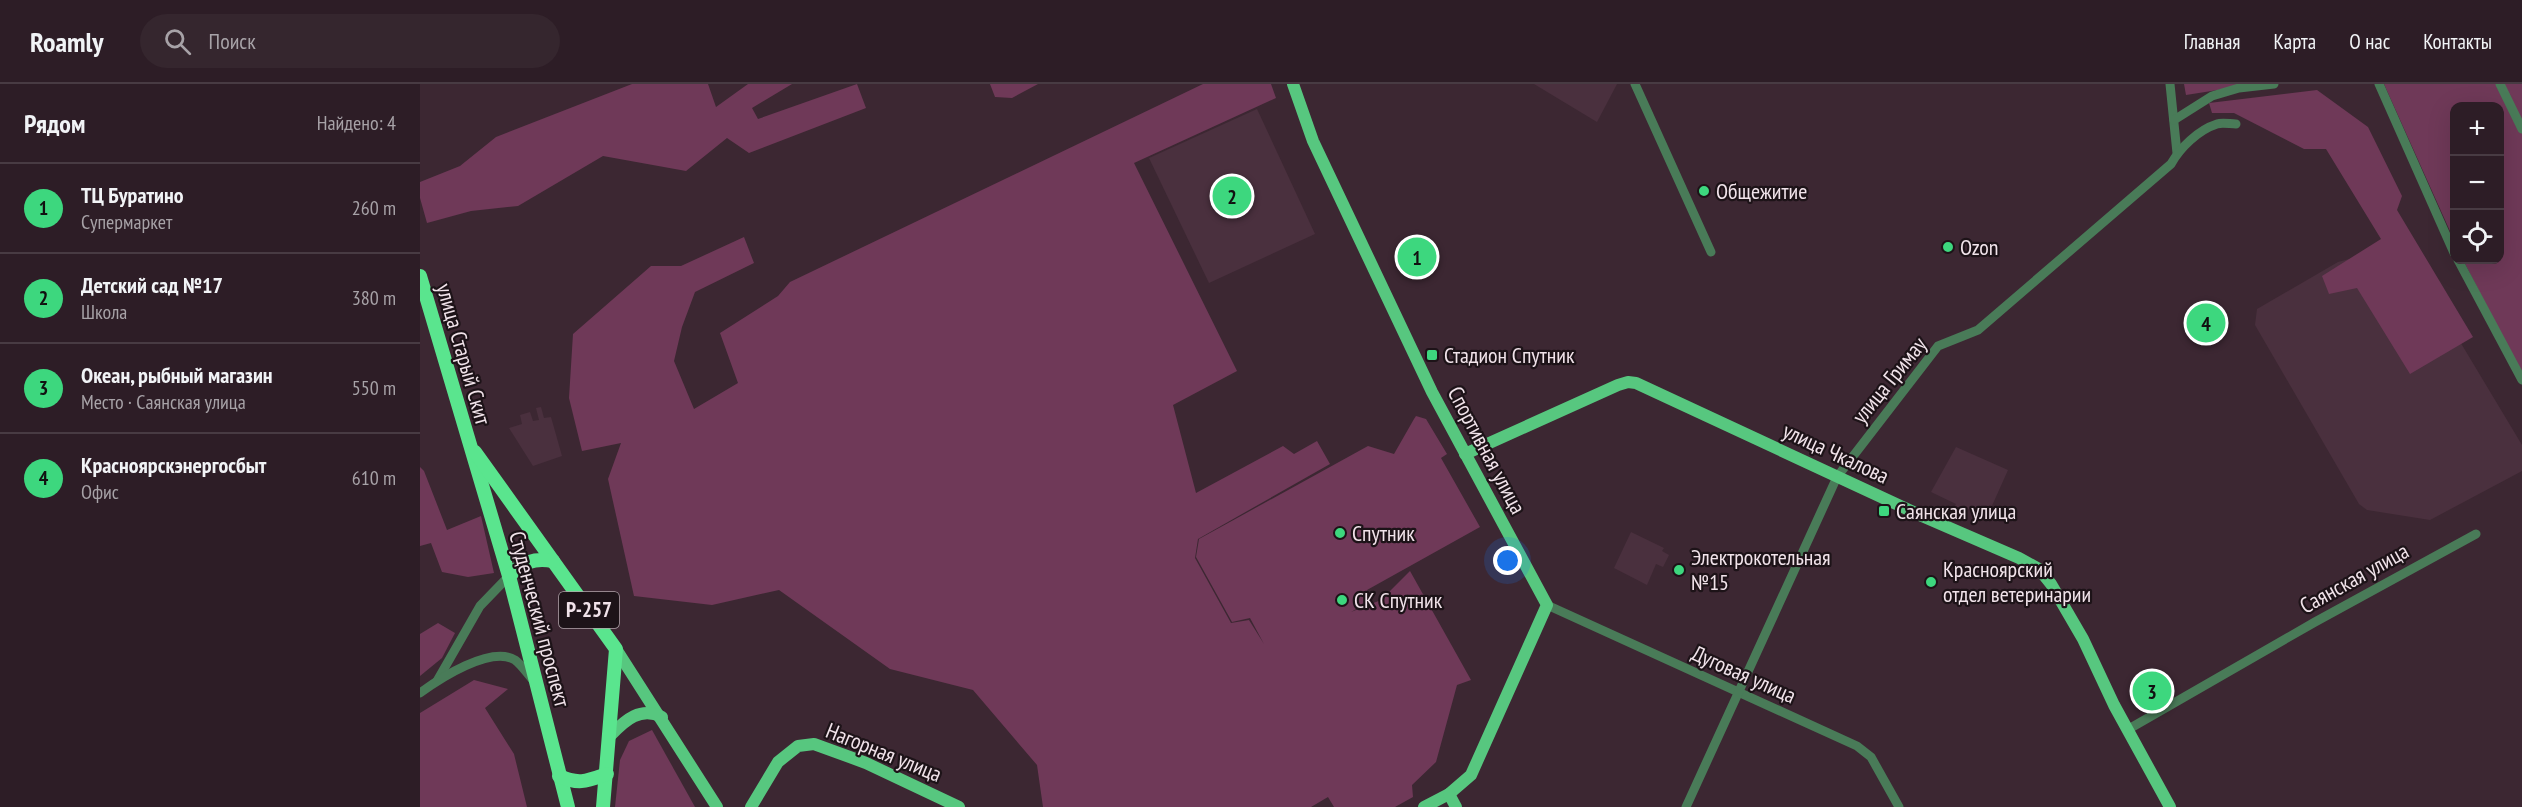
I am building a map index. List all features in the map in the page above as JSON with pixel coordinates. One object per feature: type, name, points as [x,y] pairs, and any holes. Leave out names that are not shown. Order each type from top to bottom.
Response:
[{"type":"highway","name":"улица Старый Скит","points":[[420,276],[469,443]]},
{"type":"highway","name":"Р-257","points":[[469,443],[616,649],[611,735],[603,807]]},
{"type":"highway","name":"Студенческий проспект","points":[[469,443],[509,576],[568,807]]},
{"type":"highway","name":"Р-257","points":[[509,576],[520,565],[536,559],[553,561]]},
{"type":"highway","points":[[559,776],[573,783],[589,781],[607,774]]},
{"type":"main road","name":"Спортивная улица","points":[[1293,84],[1322,161],[1432,392],[1547,605]]},
{"type":"main road","name":"улица Чкалова","points":[[1465,454],[1628,382],[2019,558],[2039,569],[2051,584],[2170,807]]},
{"type":"main road","points":[[1425,807],[1449,794],[1471,775],[1547,605]]},
{"type":"main road","points":[[616,649],[662,717],[717,807]]},
{"type":"main road","points":[[611,735],[626,719],[642,713],[651,711],[662,717]]},
{"type":"main road","name":"Нагорная улица","points":[[751,807],[778,762],[798,746],[814,744],[866,763],[959,807]]},
{"type":"main road","points":[[1449,794],[1456,807]]},
{"type":"street","points":[[1635,84],[1711,252]]},
{"type":"street","points":[[2170,84],[2177,153]]},
{"type":"street","points":[[2174,120],[2212,96],[2239,88],[2274,84]]},
{"type":"street","points":[[2379,84],[2450,244]]},
{"type":"street","points":[[2500,84],[2522,129]]},
{"type":"street","name":"улица Гримау","points":[[1686,807],[1837,477],[1938,346],[1978,330],[2171,164],[2177,153],[2200,132],[2219,123],[2236,124]]},
{"type":"street","points":[[2460,264],[2522,380]]},
{"type":"street","name":"Саянская улица","points":[[2127,730],[2352,601],[2476,534]]},
{"type":"street","points":[[437,681],[480,606],[509,576]]},
{"type":"street","name":"Дуговая улица","points":[[1547,605],[1865,751],[1877,766],[1899,807]]},
{"type":"street","points":[[420,693],[473,662],[499,656],[514,660],[536,683]]},
{"type":"shaded area","points":[[632,84],[708,84],[716,107],[748,84],[792,84],[752,108],[758,119],[857,84],[866,108],[749,153],[727,138],[686,171],[603,156],[518,206],[471,211],[427,223],[420,198],[420,182],[460,166],[496,137]]},
{"type":"shaded area","points":[[990,84],[1038,84],[1012,98],[995,97]]},
{"type":"shaded area","points":[[1203,84],[1271,84],[1276,98],[1134,163],[1237,371],[1173,405],[1196,493],[1283,446],[1294,454],[1317,441],[1330,464],[1198,539],[1195,558],[1231,623],[1249,620],[1264,644],[1250,618],[1232,622],[1196,557],[1199,539],[1368,446],[1394,454],[1416,416],[1426,419],[1447,454],[1441,458],[1480,527],[1367,590],[1372,600],[1351,612],[1381,600],[1410,571],[1471,680],[1457,685],[1436,762],[1412,785],[1413,797],[1395,807],[1334,807],[1328,797],[1311,807],[1043,807],[1037,765],[973,690],[890,669],[779,590],[712,605],[634,596],[608,479],[621,443],[582,451],[569,398],[573,334],[651,266],[681,266],[744,237],[754,263],[695,292],[682,327],[674,361],[694,409],[738,383],[720,333],[778,296],[790,282]]},
{"type":"shaded area","points":[[1534,84],[1617,84],[1597,122]]},
{"type":"shaded area","points":[[2184,84],[2256,84],[2186,95]]},
{"type":"shaded area","points":[[2384,84],[2522,84],[2522,374],[2465,264],[2504,264],[2504,102],[2450,102],[2450,231]]},
{"type":"shaded area","points":[[2317,90],[2368,127],[2402,196],[2397,210],[2473,337],[2410,374],[2357,288],[2329,294],[2322,276],[2381,239],[2326,149],[2304,149],[2234,113],[2212,113],[2209,103]]},
{"type":"shaded area","points":[[1257,109],[1315,234],[1209,283],[1149,158]]},
{"type":"shaded area","points":[[2402,245],[2522,445],[2522,471],[2430,520],[2367,510],[2359,504],[2255,325],[2257,309],[2338,262]]},
{"type":"shaded area","points":[[541,407],[544,418],[551,417],[562,456],[533,466],[509,428],[522,424],[520,415],[530,412],[533,421],[539,420],[536,408]]},
{"type":"shaded area","points":[[1956,447],[2008,470],[1987,517],[1968,509],[1965,515],[1953,510],[1956,504],[1931,492]]},
{"type":"shaded area","points":[[420,467],[424,471],[447,530],[481,516],[494,573],[468,577],[442,572],[431,543],[420,546]]},
{"type":"shaded area","points":[[1631,532],[1664,548],[1662,551],[1669,555],[1663,567],[1656,564],[1647,585],[1614,568]]},
{"type":"shaded area","points":[[438,623],[455,633],[442,658],[420,676],[420,634]]},
{"type":"shaded area","points":[[474,680],[508,689],[485,708],[514,754],[527,807],[420,807],[420,713]]},
{"type":"shaded area","points":[[652,730],[695,807],[615,807],[620,760],[629,741]]},
{"type":"place","name":"Общежитие","points":[[1704,191]]},
{"type":"place","name":"Детский сад №17","points":[[1232,196]]},
{"type":"place","name":"Ozon","points":[[1948,247]]},
{"type":"place","name":"ТЦ Буратино","points":[[1417,257]]},
{"type":"place","name":"Красноярскэнергосбыт","points":[[2206,323]]},
{"type":"place","name":"Стадион Спутник","points":[[1432,355]]},
{"type":"place","name":"Саянская улица","points":[[1884,511]]},
{"type":"place","name":"Спутник","points":[[1340,533]]},
{"type":"place","name":"Электрокотельная №15","points":[[1679,570]]},
{"type":"place","name":"Красноярский отдел ветеринарии","points":[[1931,582]]},
{"type":"place","name":"СК Спутник","points":[[1342,600]]},
{"type":"place","name":"Океан, рыбный магазин","points":[[2152,691]]}]
